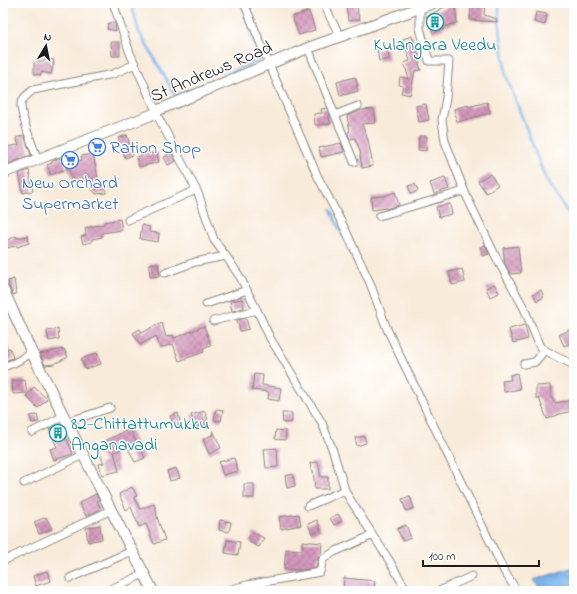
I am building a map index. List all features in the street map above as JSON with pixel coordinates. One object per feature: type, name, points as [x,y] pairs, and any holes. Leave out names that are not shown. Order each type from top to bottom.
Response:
[{"type":"main road","name":"St Andrews Road","points":[[3,173],[156,112],[308,48],[434,3]]},
{"type":"main road","points":[[3,289],[32,353],[153,591]]},
{"type":"street","points":[[113,3],[130,54],[156,112],[196,190],[214,240],[226,256],[247,290],[270,338],[322,424],[333,451],[345,490],[407,591]]},
{"type":"street","points":[[244,3],[317,175],[345,229],[370,283],[388,328],[504,571],[517,591]]},
{"type":"street","points":[[324,3],[340,36]]},
{"type":"street","points":[[420,8],[420,28],[429,60],[449,61],[446,98],[442,120],[445,141],[464,191],[497,259],[524,308],[540,347],[574,365]]},
{"type":"street","points":[[308,48],[354,162]]},
{"type":"street","points":[[38,160],[23,115],[21,104],[26,95],[33,90],[113,74],[135,64]]},
{"type":"street","points":[[335,115],[358,106]]},
{"type":"street","points":[[128,220],[196,190]]},
{"type":"street","points":[[379,216],[464,191]]},
{"type":"street","points":[[165,273],[195,262],[226,256]]},
{"type":"street","points":[[206,304],[247,290]]},
{"type":"street","points":[[214,322],[257,310]]},
{"type":"street","points":[[524,364],[535,362],[545,350]]},
{"type":"street","points":[[3,367],[32,353]]},
{"type":"street","points":[[32,432],[65,419],[110,408]]},
{"type":"street","points":[[24,483],[83,454]]},
{"type":"street","points":[[308,506],[345,490]]},
{"type":"street","points":[[3,562],[111,510]]},
{"type":"street","points":[[224,591],[247,585],[320,572],[323,559],[334,552],[373,535]]},
{"type":"street","points":[[70,578],[132,552]]},
{"type":"street","points":[[106,591],[144,574]]},
{"type":"street","points":[[439,591],[472,576]]},
{"type":"water","points":[[574,567],[574,585],[553,591],[541,591],[534,580]]},
{"type":"building","points":[[455,3],[457,23],[443,27],[444,29],[433,33],[426,16]]},
{"type":"building","points":[[471,3],[485,3],[484,15],[497,19],[497,22],[470,20]]},
{"type":"building","points":[[357,4],[360,19],[348,21],[346,5]]},
{"type":"building","points":[[309,11],[315,30],[299,35],[292,17]]},
{"type":"building","points":[[536,12],[547,14],[545,25],[534,22]]},
{"type":"building","points":[[108,23],[115,23],[116,31],[107,29]]},
{"type":"building","points":[[412,36],[419,55],[417,56],[421,70],[415,71],[410,95],[401,93],[403,86],[399,85],[400,77],[409,79],[404,63],[410,61],[403,39]]},
{"type":"building","points":[[111,42],[120,42],[120,56],[112,56]]},
{"type":"building","points":[[387,48],[389,59],[379,61],[377,50]]},
{"type":"building","points":[[45,59],[54,60],[51,74],[41,72],[41,75],[34,74],[34,61],[44,61]]},
{"type":"building","points":[[355,77],[358,91],[340,96],[337,82]]},
{"type":"building","points":[[487,102],[490,113],[457,122],[454,109]]},
{"type":"building","points":[[426,104],[429,120],[419,122],[416,106]]},
{"type":"building","points":[[327,108],[330,124],[315,125],[314,114],[322,113],[321,109]]},
{"type":"building","points":[[374,109],[376,123],[362,124],[368,140],[373,166],[362,168],[361,154],[355,138],[350,139],[348,134],[350,131],[347,116],[362,110]]},
{"type":"building","points":[[24,135],[31,155],[3,166],[3,147],[19,145],[16,138]]},
{"type":"building","points":[[127,135],[133,155],[125,158],[118,138]]},
{"type":"building","points":[[419,136],[427,136],[426,151],[418,150]]},
{"type":"building","name":"Ration Shop","points":[[99,142],[102,150],[95,153],[92,145]]},
{"type":"building","points":[[341,143],[344,152],[321,157],[319,148]]},
{"type":"building","points":[[157,152],[159,162],[139,167],[136,157]]},
{"type":"building","points":[[172,153],[176,161],[168,165],[164,157]]},
{"type":"building","points":[[93,154],[100,187],[106,186],[106,193],[96,194],[82,177],[73,181],[67,165],[82,160],[81,156]]},
{"type":"building","points":[[63,157],[67,170],[51,175],[47,165],[52,163],[52,161]]},
{"type":"building","points":[[29,170],[33,191],[23,193],[19,174]]},
{"type":"building","points":[[490,174],[498,185],[486,193],[478,181]]},
{"type":"building","points":[[445,178],[449,189],[434,194],[430,183]]},
{"type":"building","points":[[415,184],[418,191],[411,194],[408,186]]},
{"type":"building","points":[[395,192],[399,205],[386,209],[372,210],[371,197],[384,196]]},
{"type":"building","points":[[450,204],[452,214],[439,217],[436,207]]},
{"type":"building","points":[[120,219],[122,230],[102,233],[102,237],[92,239],[92,242],[83,244],[81,237],[86,235],[85,228]]},
{"type":"building","points":[[142,225],[150,227],[149,232],[159,233],[158,242],[140,239]]},
{"type":"building","points":[[16,236],[17,238],[28,236],[29,243],[17,247],[5,248],[3,242]]},
{"type":"building","points":[[485,245],[489,254],[483,256],[480,247]]},
{"type":"building","points":[[518,246],[521,273],[511,274],[505,264],[503,248]]},
{"type":"building","points":[[158,263],[160,276],[150,277],[149,264]]},
{"type":"building","points":[[462,269],[465,282],[452,285],[449,272]]},
{"type":"building","points":[[14,279],[16,294],[13,295],[8,281]]},
{"type":"building","points":[[494,284],[499,293],[490,297],[486,288]]},
{"type":"building","points":[[541,290],[544,297],[537,301],[533,294]]},
{"type":"building","points":[[242,299],[244,308],[232,311],[230,301]]},
{"type":"building","points":[[246,318],[249,329],[240,331],[237,320]]},
{"type":"building","points":[[162,323],[166,337],[173,335],[174,338],[204,326],[211,345],[203,348],[204,352],[179,361],[173,344],[160,348],[156,336],[140,345],[133,333],[140,329],[142,333]]},
{"type":"building","points":[[525,325],[528,339],[513,343],[509,329]]},
{"type":"building","points":[[58,329],[59,339],[49,341],[47,331]]},
{"type":"building","points":[[569,330],[574,342],[564,346],[559,335]]},
{"type":"building","points":[[10,348],[13,358],[4,361],[3,351]]},
{"type":"building","points":[[64,349],[68,357],[54,364],[45,365],[40,354]]},
{"type":"building","points":[[97,353],[101,364],[85,369],[81,359]]},
{"type":"building","points":[[517,373],[520,389],[504,392],[502,381],[511,380],[510,375]]},
{"type":"building","points":[[254,374],[263,375],[262,385],[281,388],[279,401],[268,399],[269,392],[252,390]]},
{"type":"building","points":[[25,380],[27,393],[13,394],[12,381]]},
{"type":"building","points":[[550,385],[551,396],[554,403],[574,400],[574,411],[558,414],[547,419],[539,398],[536,398],[536,386]]},
{"type":"building","points":[[34,387],[47,399],[38,408],[26,396]]},
{"type":"building","points":[[216,409],[223,410],[221,421],[214,420]]},
{"type":"building","points":[[205,411],[209,424],[195,428],[191,415]]},
{"type":"building","points":[[178,413],[181,425],[174,427],[170,416]]},
{"type":"building","points":[[282,413],[292,413],[292,422],[283,423]]},
{"type":"building","points":[[37,415],[39,422],[32,423],[30,416]]},
{"type":"building","points":[[60,424],[73,454],[54,460],[50,449],[57,447],[49,429]]},
{"type":"building","points":[[130,429],[145,458],[135,462],[127,446],[114,452],[119,471],[102,475],[99,464],[104,463],[97,448],[101,446],[100,443]]},
{"type":"building","points":[[213,430],[221,448],[209,454],[203,439],[212,436]]},
{"type":"building","points":[[276,430],[286,431],[285,440],[275,439]]},
{"type":"building","points":[[364,436],[366,443],[357,446],[355,438]]},
{"type":"building","points":[[277,448],[278,467],[266,468],[264,449]]},
{"type":"building","points":[[234,458],[238,471],[223,475],[219,462]]},
{"type":"building","points":[[318,462],[321,477],[328,477],[328,489],[315,489],[313,470],[311,470],[310,463]]},
{"type":"building","points":[[176,468],[180,478],[170,481],[167,471]]},
{"type":"building","points":[[293,474],[295,486],[287,488],[285,476]]},
{"type":"building","points":[[244,484],[254,484],[254,498],[244,498]]},
{"type":"building","points":[[132,487],[137,496],[134,497],[140,509],[154,504],[165,540],[154,544],[146,524],[139,527],[131,507],[126,510],[119,494]]},
{"type":"building","points":[[96,494],[99,500],[97,501],[101,509],[86,516],[79,503]]},
{"type":"building","points":[[410,496],[414,508],[406,511],[402,499]]},
{"type":"building","points":[[299,514],[301,525],[281,529],[279,517]]},
{"type":"building","points":[[338,514],[342,521],[334,525],[330,518]]},
{"type":"building","points":[[46,517],[52,529],[39,534],[34,522]]},
{"type":"building","points":[[220,520],[231,522],[229,532],[219,530]]},
{"type":"building","points":[[317,520],[321,530],[312,534],[308,524]]},
{"type":"building","points":[[100,525],[102,539],[88,542],[86,528]]},
{"type":"building","points":[[406,525],[411,538],[403,541],[397,529]]},
{"type":"building","points":[[254,533],[264,538],[259,547],[249,542]]},
{"type":"building","points":[[227,540],[240,542],[238,555],[225,553]]},
{"type":"building","points":[[302,541],[322,543],[321,554],[318,558],[316,568],[302,570],[284,569],[286,549],[302,550]]},
{"type":"building","points":[[47,571],[51,581],[36,586],[33,576]]},
{"type":"building","points":[[344,578],[375,581],[374,591],[343,591]]},
{"type":"waterway","points":[[131,3],[139,32],[176,96],[262,59],[254,43],[248,21]]},
{"type":"waterway","points":[[499,3],[499,20],[506,75],[546,180],[574,222]]},
{"type":"waterway","points":[[331,209],[360,270]]},
{"type":"place","name":"Kulangara Veedu","points":[[435,22]]},
{"type":"place","name":"Ration Shop","points":[[97,147]]},
{"type":"place","name":"New Orchard Supermarket","points":[[70,160]]},
{"type":"place","name":"82-Chittattumukku Anganavadi","points":[[58,433]]}]
